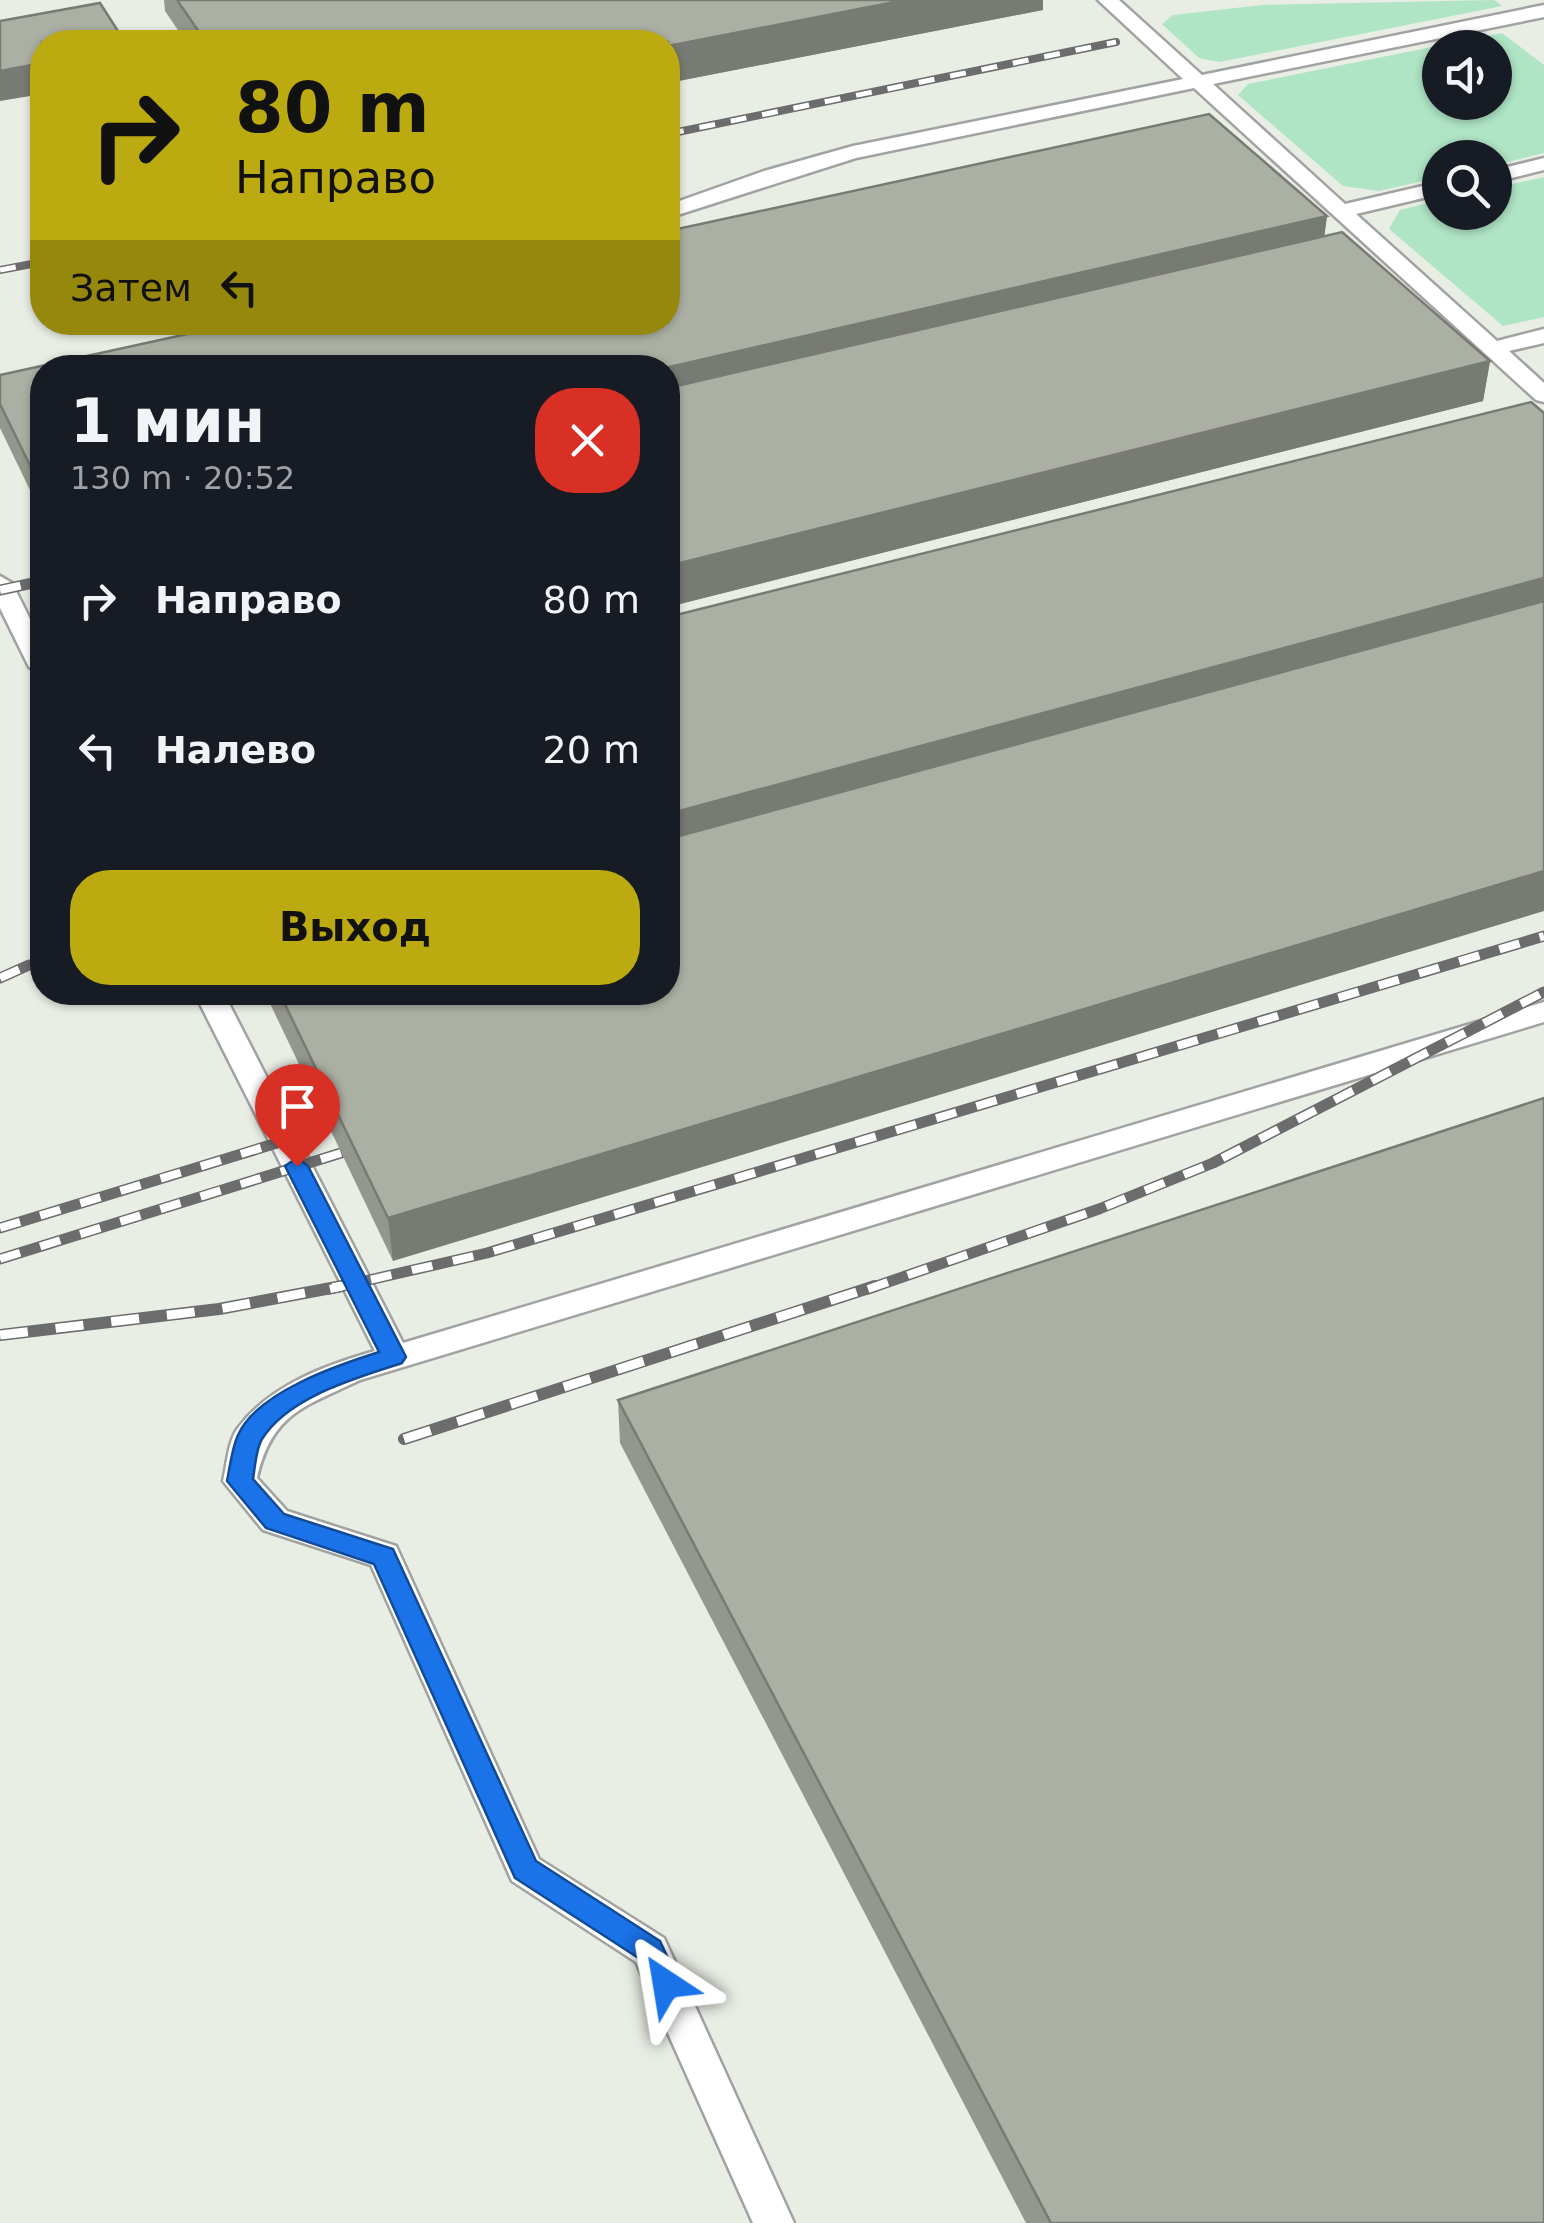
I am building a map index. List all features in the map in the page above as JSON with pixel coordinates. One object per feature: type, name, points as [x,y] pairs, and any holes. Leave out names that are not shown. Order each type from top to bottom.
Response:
[{"type":"lane","points":[[1108,0],[1544,395]]},
{"type":"lane","points":[[680,208],[771,175],[853,152],[1544,10]]},
{"type":"lane","points":[[1512,172],[1544,164]]},
{"type":"lane","points":[[1341,211],[1422,192]]},
{"type":"lane","points":[[1492,348],[1544,336]]},
{"type":"lane","points":[[0,583],[30,643]]},
{"type":"lane","points":[[215,1005],[394,1357]]},
{"type":"lane","points":[[774,2223],[650,1950],[525,1870],[384,1556],[275,1521],[240,1481],[250,1436],[287,1401],[349,1371],[1544,1012]]},
{"type":"green space","points":[[1494,0],[1502,6],[1219,62],[1199,58],[1162,24],[1173,15],[1262,5]]},
{"type":"green space","points":[[1512,41],[1544,65],[1544,153],[1512,161],[1512,140],[1422,140],[1422,181],[1379,191],[1343,186],[1238,95],[1248,84],[1422,49],[1422,120],[1512,120]]},
{"type":"green space","points":[[1544,177],[1544,317],[1503,326],[1389,229],[1400,210],[1422,204],[1422,230],[1512,230],[1512,184]]},
{"type":"building","points":[[177,0],[905,0],[680,44],[680,30],[198,30]]},
{"type":"building","points":[[100,3],[117,30],[30,30],[30,65],[0,71],[0,21]]},
{"type":"building","points":[[1209,114],[1327,216],[680,365],[680,355],[91,355],[183,335],[680,335],[680,228]]},
{"type":"building","points":[[1342,232],[1490,361],[680,563],[680,385]]},
{"type":"building","points":[[30,368],[30,465],[0,404],[0,375]]},
{"type":"building","points":[[1531,402],[1544,413],[1544,578],[680,811],[680,614]]},
{"type":"building","points":[[1544,601],[1544,871],[388,1218],[285,1005],[680,1005],[680,836]]},
{"type":"building","points":[[1544,1098],[1544,2223],[1051,2223],[618,1400]]},
{"type":"railway","points":[[680,132],[1116,42]]},
{"type":"railway","points":[[0,270],[30,264]]},
{"type":"railway","points":[[0,590],[30,584]]},
{"type":"railway","points":[[330,1289],[487,1253],[1544,936]]},
{"type":"railway","points":[[0,978],[29,965]]},
{"type":"railway","points":[[868,1289],[1099,1209],[1213,1163],[1544,992]]},
{"type":"railway","points":[[0,1228],[329,1127]]},
{"type":"railway","points":[[0,1259],[341,1153]]},
{"type":"railway","points":[[0,1335],[219,1309],[342,1286]]},
{"type":"railway","points":[[404,1439],[875,1286]]},
{"type":"route","points":[[297,1166],[394,1357],[349,1371],[287,1401],[250,1436],[240,1481],[275,1521],[384,1556],[525,1870],[650,1950],[666,1984]]}]
